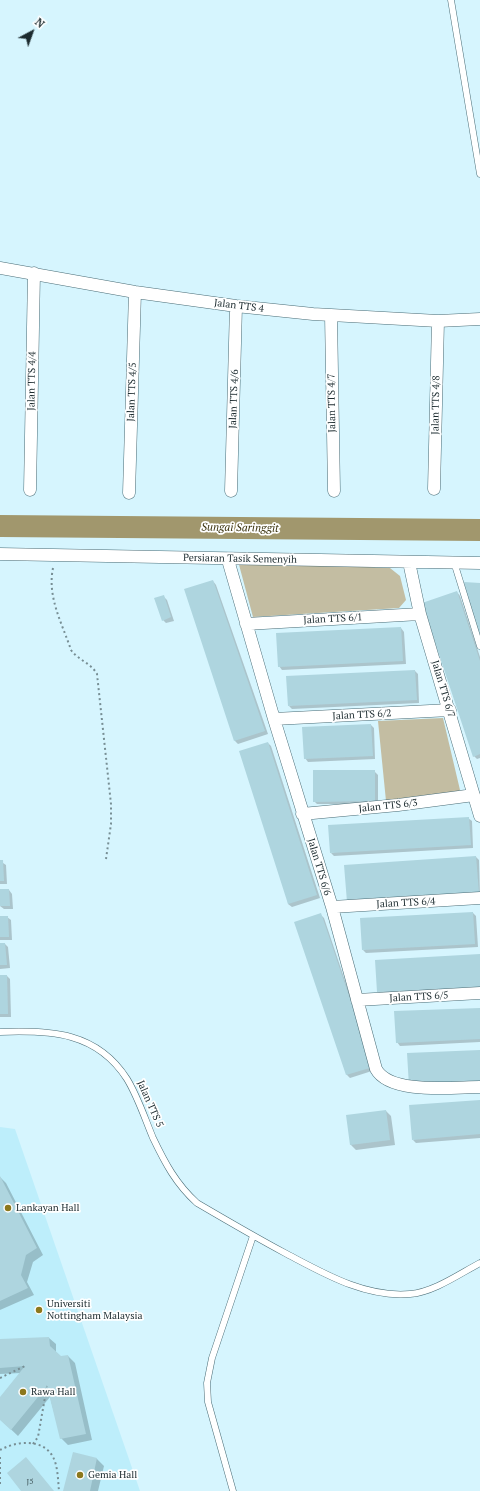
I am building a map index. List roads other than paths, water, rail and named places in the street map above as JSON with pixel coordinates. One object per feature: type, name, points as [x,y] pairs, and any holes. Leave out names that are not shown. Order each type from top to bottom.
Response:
[{"type":"street","name":"Jalan TTS 4","points":[[0,268],[135,292],[236,306],[331,315],[438,321],[480,319]]},
{"type":"street","name":"Jalan TTS 4/4","points":[[30,490],[34,273]]},
{"type":"street","name":"Jalan TTS 4/5","points":[[129,493],[135,292]]},
{"type":"street","name":"Jalan TTS 4/6","points":[[231,491],[236,306]]},
{"type":"street","name":"Jalan TTS 4/7","points":[[331,315],[334,491]]},
{"type":"street","name":"Jalan TTS 4/8","points":[[434,489],[438,321]]},
{"type":"street","name":"Persiaran Tasik Semenyih","points":[[0,554],[228,560],[480,563]]},
{"type":"street","name":"Jalan TTS 6/6","points":[[228,560],[302,814],[332,907],[373,1061],[378,1074],[384,1079],[402,1086],[480,1087]]},
{"type":"street","name":"Jalan TTS 6/7","points":[[409,562],[420,614],[450,710],[480,816]]},
{"type":"street","name":"Jalan TTS 6/1","points":[[246,624],[420,614]]},
{"type":"street","name":"Jalan TTS 6/2","points":[[274,719],[450,710]]},
{"type":"street","name":"Jalan TTS 6/3","points":[[302,814],[398,805],[474,795]]},
{"type":"street","name":"Jalan TTS 6/4","points":[[332,907],[480,898]]},
{"type":"street","name":"Jalan TTS 6/5","points":[[357,1000],[480,993]]},
{"type":"lane","points":[[451,0],[480,174]]},
{"type":"lane","points":[[454,562],[480,646]]},
{"type":"lane","name":"Jalan TTS 5","points":[[0,1032],[28,1031],[61,1034],[81,1039],[108,1055],[128,1081],[164,1161],[184,1192],[197,1203],[253,1236],[329,1276],[368,1290],[392,1294],[412,1294],[433,1287],[480,1263]]},
{"type":"lane","points":[[233,1491],[208,1402],[207,1383],[212,1358],[253,1236]]},
{"type":"waterway","name":"Sungai Saringgit","points":[[0,526],[480,530]]},
{"type":"place","name":"Lankayan Hall","points":[[8,1208]]},
{"type":"place","name":"Universiti Nottingham Malaysia","points":[[39,1310]]},
{"type":"place","name":"Rawa Hall","points":[[23,1392]]},
{"type":"place","name":"Gemia Hall","points":[[80,1475]]}]
